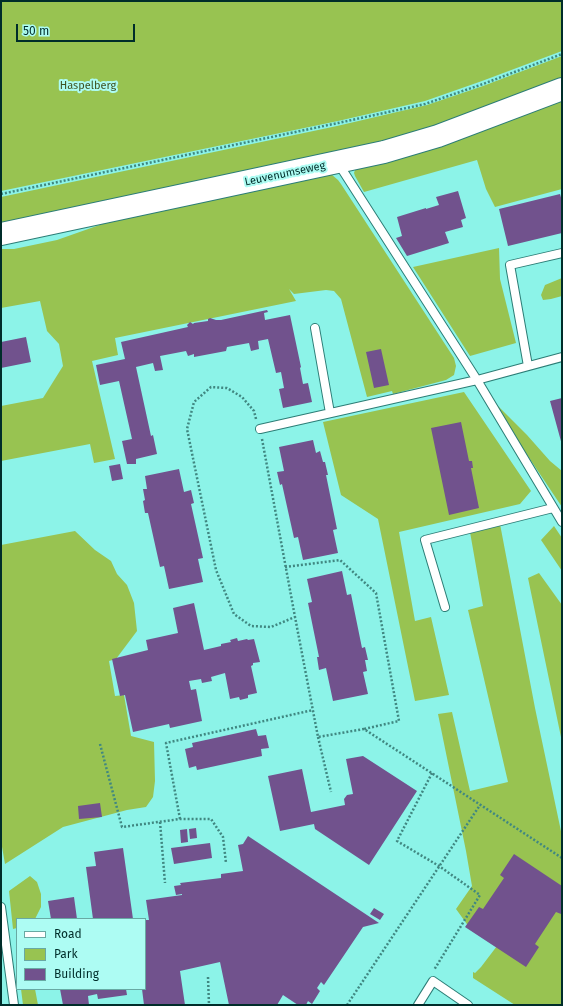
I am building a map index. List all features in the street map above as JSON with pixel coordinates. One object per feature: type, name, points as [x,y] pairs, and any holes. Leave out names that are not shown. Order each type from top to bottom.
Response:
[{"type":"main road","name":"Leuvenumseweg","points":[[1,234],[384,152],[438,136],[562,89]]},
{"type":"lane","points":[[337,162],[476,380],[562,522]]},
{"type":"lane","points":[[528,366],[510,266],[562,253]]},
{"type":"lane","points":[[315,328],[330,413]]},
{"type":"lane","points":[[260,429],[476,380],[562,357]]},
{"type":"lane","points":[[445,607],[424,540],[553,508]]},
{"type":"lane","points":[[1,907],[14,1005]]},
{"type":"lane","points":[[418,1005],[433,981],[468,1005]]},
{"type":"path","points":[[1,194],[425,104],[562,54]]},
{"type":"path","points":[[295,617],[271,627],[251,626],[234,614],[216,570],[187,429],[194,402],[211,387],[227,388],[242,397],[254,412],[260,429],[318,737],[331,792]]},
{"type":"path","points":[[286,567],[340,560],[376,593],[399,721],[318,737]]},
{"type":"path","points":[[180,819],[166,743],[313,710]]},
{"type":"path","points":[[364,729],[562,858]]},
{"type":"path","points":[[100,744],[122,827],[180,819],[211,819],[223,837],[226,864]]},
{"type":"path","points":[[432,773],[397,841],[439,866],[480,895],[434,970],[433,981]]},
{"type":"path","points":[[347,1005],[480,805]]},
{"type":"path","points":[[160,822],[165,883]]},
{"type":"path","points":[[208,977],[209,1005]]},
{"type":"green space","name":"Haspelberg","points":[[1,1],[562,1],[562,51],[425,101],[338,121],[1,191]]},
{"type":"green space","points":[[562,56],[562,82],[381,144],[1,228],[1,197],[337,126],[427,105],[483,86]]},
{"type":"green space","points":[[562,97],[562,189],[495,207],[486,189],[477,160],[364,192],[355,176],[354,173],[356,167]]},
{"type":"green space","points":[[331,174],[341,184],[454,358],[456,366],[454,375],[446,380],[393,394],[392,391],[367,397],[341,299],[334,291],[326,290],[294,294],[289,289],[296,301],[115,338],[118,355],[92,361],[115,459],[94,463],[90,444],[1,461],[1,406],[43,398],[63,366],[59,344],[47,331],[40,301],[1,308],[1,249],[14,249],[57,240],[125,216]]},
{"type":"green space","points":[[499,248],[500,279],[516,343],[470,356],[413,267]]},
{"type":"green space","points":[[562,278],[562,296],[543,300],[541,295],[545,285]]},
{"type":"green space","points":[[464,392],[531,491],[520,504],[399,532],[415,621],[431,617],[449,695],[415,701],[378,519],[341,495],[323,422]]},
{"type":"green space","points":[[487,395],[527,435],[550,461],[562,471],[562,507]]},
{"type":"green space","points":[[500,524],[535,708],[562,836],[562,1005],[515,1005],[473,978],[473,972],[475,973],[481,967],[497,946],[469,927],[456,909],[472,886],[438,714],[452,712],[470,791],[508,782],[468,610],[483,606],[470,532]]},
{"type":"green space","points":[[554,526],[562,538],[562,571],[541,540]]},
{"type":"green space","points":[[75,531],[95,550],[111,561],[117,574],[127,585],[134,603],[137,631],[116,659],[109,661],[115,696],[124,695],[131,736],[154,742],[155,781],[153,797],[146,807],[127,810],[63,827],[5,864],[1,841],[1,545]]},
{"type":"green space","points":[[539,573],[562,605],[562,742],[528,578]]},
{"type":"green space","points":[[30,876],[37,882],[41,894],[41,907],[36,918],[16,918],[16,928],[13,929],[9,891]]},
{"type":"green space","points":[[21,990],[35,990],[38,1005],[23,1005]]},
{"type":"building","points":[[458,191],[466,218],[461,220],[463,227],[445,232],[449,243],[407,256],[396,238],[402,236],[397,217],[439,205],[436,197]]},
{"type":"building","points":[[560,194],[562,201],[562,233],[508,246],[499,209]]},
{"type":"building","points":[[267,310],[268,312],[264,313],[265,320],[290,315],[303,384],[308,383],[312,402],[283,408],[279,389],[284,388],[281,372],[276,373],[268,339],[258,341],[259,349],[251,351],[249,343],[227,347],[226,351],[194,357],[194,354],[188,356],[186,351],[160,356],[163,370],[155,371],[153,363],[136,367],[151,436],[153,435],[157,454],[136,459],[136,464],[127,464],[122,441],[132,439],[119,381],[100,385],[96,365],[125,359],[121,342],[188,327],[187,325],[190,322],[193,324],[208,321],[210,318],[221,320]]},
{"type":"building","points":[[26,337],[31,362],[1,368],[1,342]]},
{"type":"building","points":[[381,349],[389,385],[374,388],[366,352]]},
{"type":"building","points":[[562,398],[562,445],[550,401]]},
{"type":"building","points":[[461,422],[469,461],[472,461],[473,468],[471,468],[479,508],[449,515],[431,428]]},
{"type":"building","points":[[313,440],[316,453],[320,451],[323,462],[325,462],[328,475],[326,475],[337,529],[333,530],[338,553],[303,560],[298,537],[294,538],[282,484],[280,485],[277,472],[284,471],[279,447]]},
{"type":"building","points":[[120,464],[123,479],[112,481],[109,466]]},
{"type":"building","points":[[179,469],[184,492],[191,490],[194,503],[191,504],[203,558],[198,559],[203,582],[169,589],[164,566],[160,567],[148,513],[145,513],[143,489],[147,489],[145,476]]},
{"type":"building","points":[[342,571],[347,595],[351,594],[362,648],[365,647],[368,660],[365,660],[367,671],[363,672],[368,694],[333,701],[326,668],[319,670],[317,657],[319,657],[308,603],[312,602],[307,579]]},
{"type":"building","points":[[194,603],[204,650],[221,646],[221,644],[231,642],[230,640],[237,638],[238,641],[254,639],[260,662],[253,663],[251,666],[257,693],[248,695],[248,698],[240,700],[239,697],[230,699],[225,673],[211,677],[212,681],[202,683],[201,679],[189,681],[191,690],[196,689],[202,721],[170,728],[169,724],[133,732],[125,695],[120,696],[112,659],[148,650],[146,640],[178,633],[173,608]]},
{"type":"building","points":[[256,729],[258,736],[266,735],[269,748],[261,749],[262,756],[197,770],[196,766],[189,768],[185,749],[193,747],[192,743]]},
{"type":"building","points":[[363,756],[417,791],[369,865],[315,829],[314,824],[280,831],[268,776],[302,769],[311,812],[345,805],[344,799],[347,795],[353,794],[346,759]]},
{"type":"building","points":[[100,803],[102,817],[79,819],[78,806]]},
{"type":"building","points":[[196,828],[197,838],[190,839],[189,829]]},
{"type":"building","points":[[187,829],[188,842],[181,843],[180,830]]},
{"type":"building","points":[[248,836],[379,923],[363,927],[324,985],[321,982],[317,988],[320,991],[312,1004],[308,1001],[306,1005],[298,1005],[283,995],[277,1005],[229,1005],[220,962],[180,971],[185,1005],[144,1005],[142,990],[146,990],[146,920],[149,920],[146,900],[182,895],[176,895],[174,886],[181,885],[180,883],[221,878],[221,874],[243,871],[238,845],[243,844]]},
{"type":"building","points":[[210,843],[212,858],[174,864],[171,848]]},
{"type":"building","points":[[123,848],[133,918],[93,918],[86,867],[96,866],[94,852]]},
{"type":"building","points":[[514,854],[562,886],[562,912],[561,914],[556,912],[552,918],[535,944],[539,947],[526,967],[465,927],[479,907],[483,909],[504,878],[500,875]]},
{"type":"building","points":[[74,897],[77,918],[51,918],[48,901]]},
{"type":"building","points":[[374,908],[384,914],[380,920],[370,914]]},
{"type":"building","points":[[60,990],[126,990],[127,995],[98,999],[97,994],[88,996],[89,1005],[63,1005]]}]
